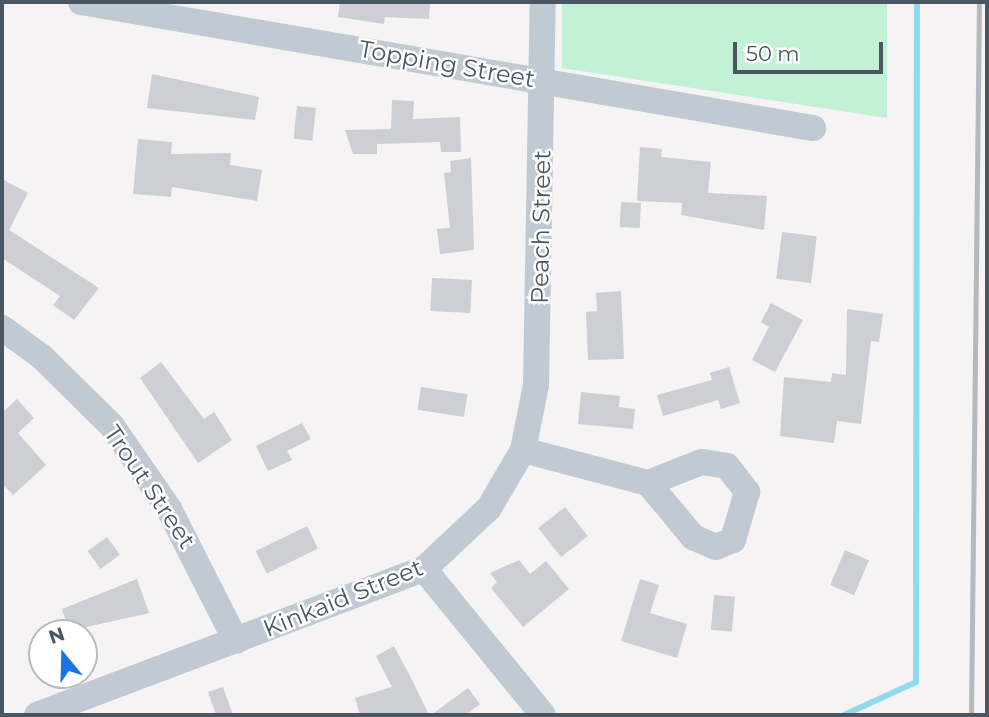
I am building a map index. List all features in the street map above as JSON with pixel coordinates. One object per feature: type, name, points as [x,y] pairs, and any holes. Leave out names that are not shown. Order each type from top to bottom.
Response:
[{"type":"street","name":"Topping Street","points":[[81,2],[813,128]]},
{"type":"street","name":"Peach Street","points":[[523,450],[539,342],[543,2]]},
{"type":"street","name":"Trout Street","points":[[2,328],[42,356],[119,436],[169,509],[236,641]]},
{"type":"street","points":[[523,450],[648,484]]},
{"type":"street","name":"Kinkaid Street","points":[[37,715],[424,569],[489,508],[523,450]]},
{"type":"street","points":[[424,569],[543,715]]},
{"type":"green space","points":[[562,2],[887,2],[887,118],[562,68]]},
{"type":"building","points":[[340,2],[430,2],[429,19],[385,17],[384,24],[338,17]]},
{"type":"building","points":[[152,74],[259,97],[255,120],[147,108]]},
{"type":"building","points":[[392,100],[414,101],[413,119],[460,117],[461,152],[441,152],[440,142],[377,144],[377,154],[353,154],[345,130],[391,129]]},
{"type":"building","points":[[297,106],[316,108],[312,141],[294,139]]},
{"type":"building","points":[[138,139],[172,142],[171,154],[231,153],[230,165],[262,170],[257,201],[172,187],[171,197],[133,194]]},
{"type":"building","points":[[640,147],[662,149],[661,157],[711,162],[708,193],[767,196],[764,230],[681,215],[682,203],[637,201]]},
{"type":"building","points":[[471,158],[474,250],[440,254],[437,229],[450,228],[444,173],[451,172],[450,161]]},
{"type":"building","points":[[2,179],[28,193],[9,230],[99,288],[74,320],[53,305],[60,296],[2,258]]},
{"type":"building","points":[[621,202],[641,203],[640,228],[620,227]]},
{"type":"building","points":[[782,232],[817,236],[811,283],[776,279]]},
{"type":"building","points":[[432,278],[472,280],[470,313],[430,311]]},
{"type":"building","points":[[621,291],[624,359],[588,360],[586,312],[597,311],[596,293]]},
{"type":"building","points":[[771,303],[803,320],[775,372],[752,360],[769,327],[761,322]]},
{"type":"building","points":[[847,309],[883,314],[879,342],[871,341],[861,424],[837,421],[834,443],[780,436],[784,377],[831,382],[832,373],[846,375]]},
{"type":"building","points":[[161,362],[204,419],[214,412],[232,440],[198,463],[140,378]]},
{"type":"building","points":[[729,367],[740,403],[721,409],[718,400],[663,416],[657,395],[712,380],[710,373]]},
{"type":"building","points":[[421,387],[467,394],[464,417],[417,410]]},
{"type":"building","points":[[581,392],[620,396],[619,407],[635,409],[633,429],[578,424]]},
{"type":"building","points":[[17,399],[34,418],[18,433],[46,465],[13,495],[2,483],[2,413]]},
{"type":"building","points":[[302,423],[311,439],[287,451],[292,460],[268,471],[256,446]]},
{"type":"building","points":[[565,507],[588,536],[561,557],[538,528]]},
{"type":"building","points":[[307,526],[318,548],[267,573],[256,551]]},
{"type":"building","points":[[107,537],[120,555],[101,569],[88,551]]},
{"type":"building","points":[[845,550],[869,560],[854,595],[830,585]]},
{"type":"building","points":[[519,560],[530,574],[546,561],[569,589],[523,627],[491,588],[497,582],[490,573]]},
{"type":"building","points":[[137,579],[149,613],[98,624],[98,619],[65,619],[62,609]]},
{"type":"building","points":[[640,579],[659,585],[650,613],[687,624],[677,658],[621,641]]},
{"type":"building","points":[[714,595],[735,597],[732,632],[711,630]]},
{"type":"building","points":[[394,646],[429,715],[360,715],[355,698],[392,687],[376,656]]},
{"type":"building","points":[[223,687],[233,715],[216,715],[208,692]]},
{"type":"building","points":[[468,688],[480,704],[465,715],[431,715]]},
{"type":"waterway","points":[[844,715],[916,682],[917,2]]},
{"type":"railway","points":[[971,715],[979,2]]}]
